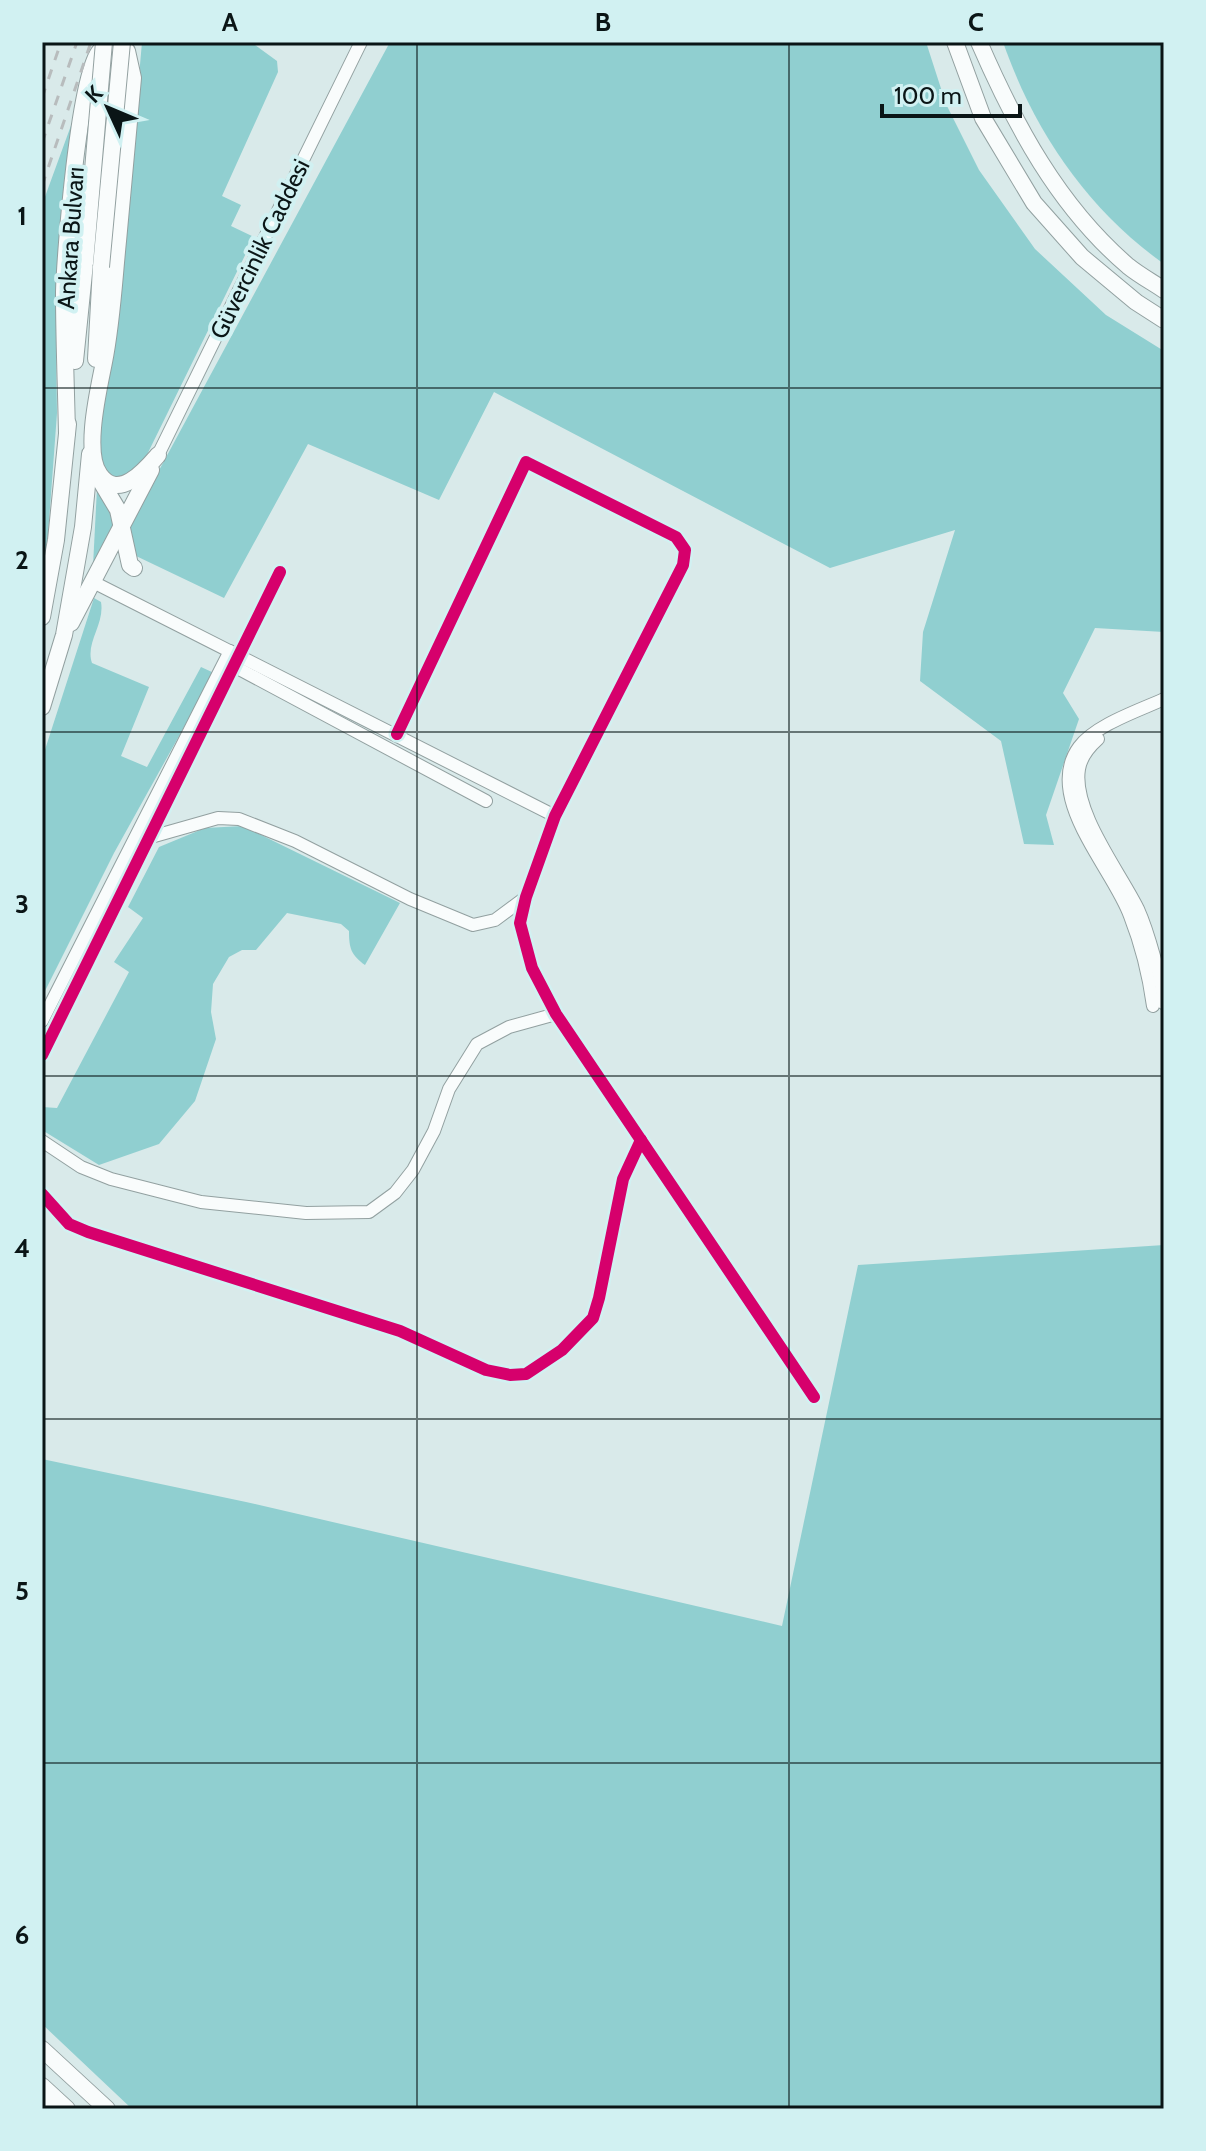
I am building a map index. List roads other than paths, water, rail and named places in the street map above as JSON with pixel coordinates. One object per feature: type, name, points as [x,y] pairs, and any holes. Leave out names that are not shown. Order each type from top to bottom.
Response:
[{"type":"main road","name":"Ankara Bulvarı","points":[[42,707],[64,635],[83,527],[93,417],[93,265],[104,42]]},
{"type":"main road","name":"Ankara Bulvarı","points":[[42,617],[56,540],[67,433],[122,42]]},
{"type":"main road","points":[[955,42],[983,118],[1034,203],[1082,257],[1136,302],[1164,320]]},
{"type":"main road","points":[[979,42],[1006,105],[1035,157],[1074,211],[1129,267],[1164,290]]},
{"type":"main road","name":"Ankara Bulvarı","points":[[67,433],[64,290],[81,110],[89,74],[98,53],[108,45],[118,45],[127,51],[133,78],[109,334],[93,417]]},
{"type":"main road","points":[[93,417],[97,476],[118,510],[130,565],[134,568]]},
{"type":"main road","points":[[94,462],[105,480],[127,484],[158,455]]},
{"type":"main road","points":[[64,635],[121,532],[158,455]]},
{"type":"main road","points":[[42,2049],[107,2109]]},
{"type":"main road","points":[[42,2086],[67,2109]]},
{"type":"main road","points":[[42,2103],[49,2109]]},
{"type":"street","name":"Güvercinlik Caddesi","points":[[158,455],[361,42]]},
{"type":"street","points":[[397,734],[526,462],[676,537],[685,550],[683,565],[555,816],[520,923],[532,968],[556,1014],[814,1397]]},
{"type":"street","points":[[42,1021],[280,572]]},
{"type":"street","points":[[93,582],[486,801]]},
{"type":"street","points":[[232,659],[397,734],[555,816]]},
{"type":"street","points":[[42,1055],[151,837],[232,659]]},
{"type":"street","points":[[1158,1005],[1130,914],[1086,836],[1072,803],[1069,787],[1072,760],[1079,746],[1097,730],[1164,699]]},
{"type":"street","points":[[151,837],[218,818],[239,819],[295,841],[410,899],[473,925],[495,920],[526,897]]},
{"type":"street","points":[[42,1141],[81,1167],[111,1179],[201,1202],[306,1213],[369,1212],[395,1193],[413,1170],[434,1131],[449,1089],[477,1044],[509,1027],[556,1014]]},
{"type":"street","points":[[42,1194],[69,1224],[88,1232],[400,1331],[486,1370],[510,1375],[526,1374],[562,1350],[593,1318],[623,1179],[641,1140]]},
{"type":"railway","points":[[42,98],[61,42]]},
{"type":"railway","points":[[42,143],[77,42]]},
{"type":"railway","points":[[42,186],[91,42]]}]
